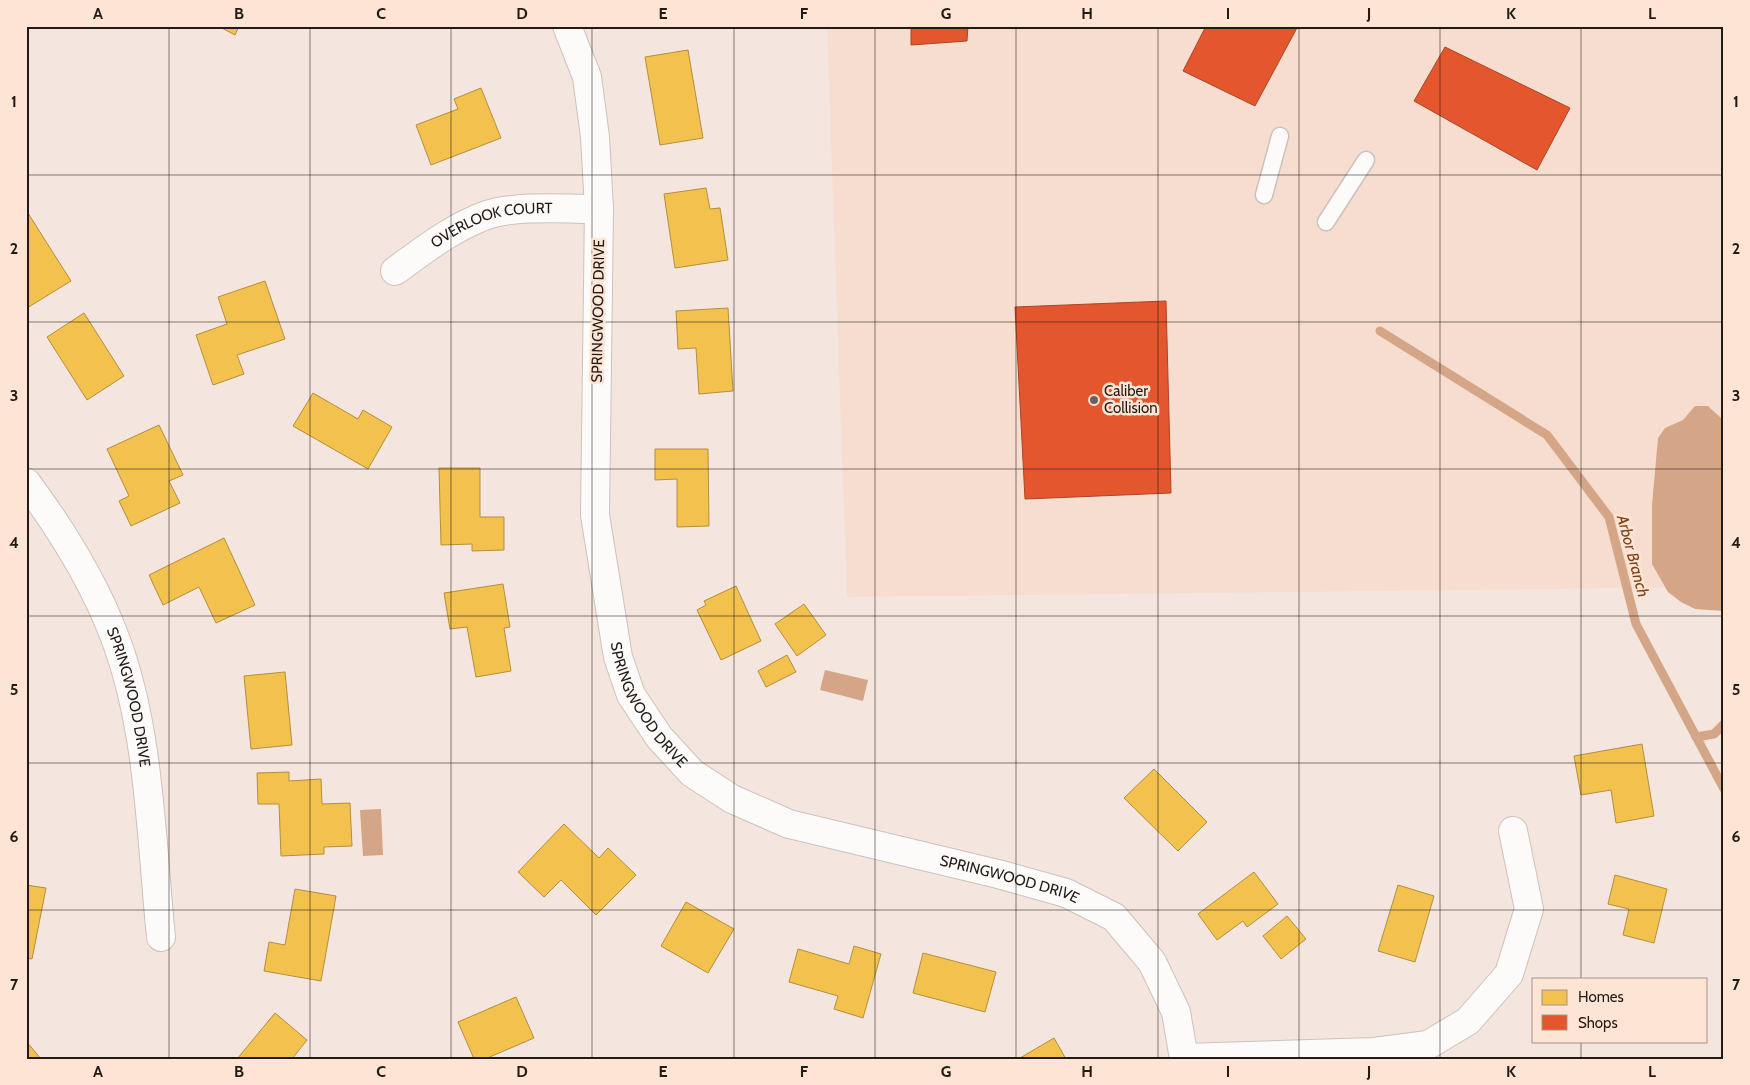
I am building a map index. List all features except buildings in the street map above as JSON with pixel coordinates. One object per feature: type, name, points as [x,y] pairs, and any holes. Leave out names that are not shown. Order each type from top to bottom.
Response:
[{"type":"street","name":"SPRINGWOOD DRIVE","points":[[567,26],[587,77],[595,137],[599,209],[596,515],[618,657],[631,695],[659,737],[692,773],[732,799],[789,824],[998,874],[1066,893],[1114,917],[1152,962],[1176,1012],[1184,1058]]},
{"type":"street","name":"OVERLOOK COURT","points":[[395,271],[434,243],[488,215],[538,208],[599,209]]},
{"type":"street","name":"SPRINGWOOD DRIVE","points":[[26,482],[85,571],[115,636],[129,682],[140,737],[147,789],[161,937]]},
{"type":"street","points":[[1184,1058],[1374,1052],[1428,1045],[1468,1021],[1509,974],[1529,910],[1513,831]]},
{"type":"lane","points":[[1264,195],[1280,136]]},
{"type":"lane","points":[[1326,222],[1366,160]]},
{"type":"shaded area","points":[[827,26],[1724,26],[1724,587],[847,597]]},
{"type":"shaded area","points":[[1695,406],[1708,406],[1721,418],[1724,425],[1724,611],[1695,609],[1681,602],[1668,592],[1652,564],[1652,505],[1658,438],[1665,428],[1683,420]]},
{"type":"shaded area","points":[[825,670],[868,680],[863,701],[820,690]]},
{"type":"shaded area","points":[[381,809],[383,855],[363,856],[360,810]]},
{"type":"waterway","name":"Arbor Branch","points":[[1380,331],[1547,435],[1609,517],[1636,624],[1724,789]]},
{"type":"waterway","points":[[1696,737],[1714,734],[1724,724]]},
{"type":"place","name":"Caliber Collision","points":[[1094,400]]}]
